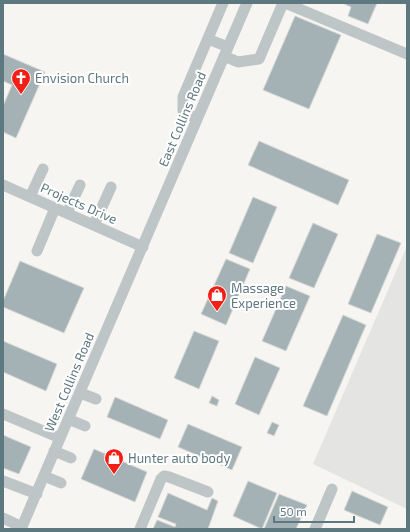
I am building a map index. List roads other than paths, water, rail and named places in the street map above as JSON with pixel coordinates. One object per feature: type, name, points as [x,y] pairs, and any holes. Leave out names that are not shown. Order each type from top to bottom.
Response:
[{"type":"street","points":[[197,119],[183,111],[183,97],[223,3]]},
{"type":"street","name":"East Collins Road","points":[[143,247],[247,3]]},
{"type":"street","points":[[208,39],[226,51],[238,62],[259,59],[284,3],[407,54]]},
{"type":"street","points":[[30,197],[43,169]]},
{"type":"street","points":[[67,213],[80,185]]},
{"type":"street","name":"Projects Drive","points":[[3,186],[143,247]]},
{"type":"street","points":[[94,225],[111,187]]},
{"type":"street","points":[[37,251],[55,208]]},
{"type":"street","name":"West Collins Road","points":[[22,528],[143,247]]},
{"type":"street","points":[[80,392],[96,399]]},
{"type":"street","points":[[3,414],[60,438]]},
{"type":"street","points":[[68,420],[85,426]]},
{"type":"street","points":[[54,451],[72,458]]},
{"type":"street","points":[[44,476],[61,483]]},
{"type":"street","points":[[140,529],[161,479],[164,476],[208,492]]},
{"type":"street","points":[[3,481],[36,494]]},
{"type":"street","points":[[315,529],[332,489]]},
{"type":"street","points":[[3,518],[22,528]]},
{"type":"place","name":"Envision Church","points":[[21,95]]},
{"type":"place","name":"Massage Experience","points":[[217,312]]},
{"type":"place","name":"Hunter auto body","points":[[114,475]]}]
